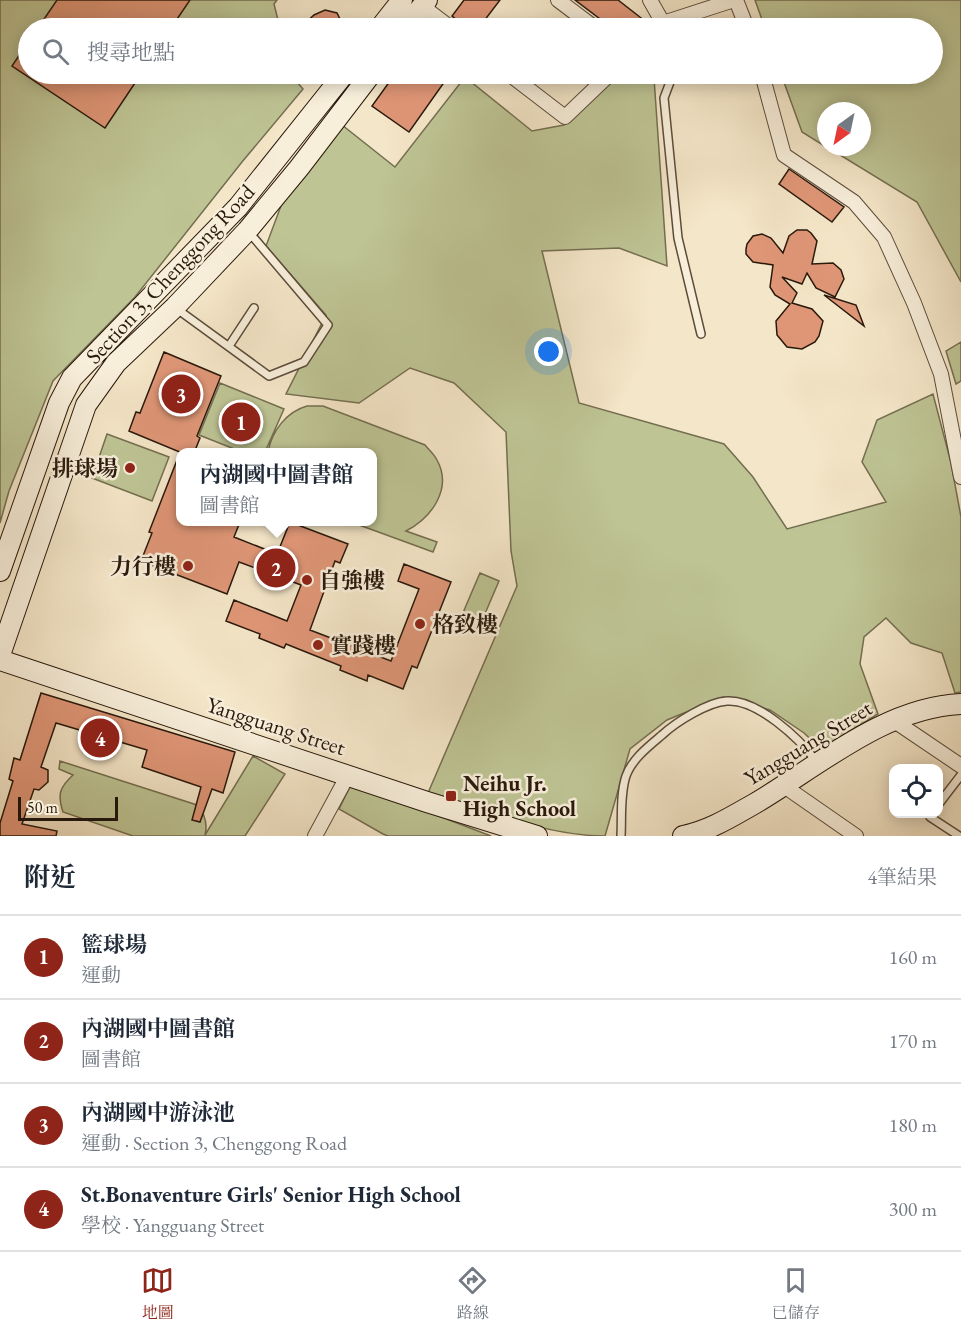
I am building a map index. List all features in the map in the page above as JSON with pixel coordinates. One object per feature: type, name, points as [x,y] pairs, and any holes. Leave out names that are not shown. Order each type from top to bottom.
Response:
[{"type":"main road","points":[[388,18],[402,0]]},
{"type":"main road","points":[[413,18],[424,3]]},
{"type":"main road","name":"Section 3, Chenggong Road","points":[[0,571],[59,403],[72,378],[238,207],[336,84]]},
{"type":"main road","name":"Section 3, Chenggong Road","points":[[0,655],[86,405],[116,363],[175,307],[247,231],[363,84]]},
{"type":"main road","name":"Yangguang Street","points":[[0,660],[537,836]]},
{"type":"main road","name":"Yangguang Street","points":[[683,836],[727,820],[893,720],[939,704],[961,704]]},
{"type":"street","points":[[558,0],[581,18]]},
{"type":"street","points":[[651,0],[657,18]]},
{"type":"street","points":[[683,18],[735,0],[743,18]]},
{"type":"street","points":[[424,3],[440,18]]},
{"type":"street","points":[[522,84],[566,117],[600,84]]},
{"type":"street","points":[[765,84],[784,155],[854,202],[884,237],[914,303],[941,374],[961,477]]},
{"type":"street","points":[[893,720],[961,766]]},
{"type":"street","points":[[315,836],[348,775]]},
{"type":"street","points":[[784,786],[856,836]]},
{"type":"lane","points":[[669,84],[664,99],[678,238],[701,334]]},
{"type":"lane","points":[[175,307],[269,376],[304,362],[328,325],[247,231]]},
{"type":"lane","points":[[229,346],[254,308]]},
{"type":"lane","points":[[621,836],[622,800],[626,776],[639,755],[672,726],[703,709],[726,701],[739,702],[752,707],[787,729],[803,744],[817,764]]},
{"type":"lane","points":[[943,800],[961,775]]},
{"type":"lane","points":[[932,818],[959,836]]},
{"type":"green space","points":[[0,0],[277,0],[274,4],[278,18],[18,18],[18,84],[299,84],[303,89],[135,297],[53,381],[9,491],[0,523]]},
{"type":"green space","points":[[755,0],[961,0],[961,282],[917,202],[842,156],[871,156],[871,102],[817,102],[817,141],[802,132],[785,84],[943,84],[943,18],[761,18]]},
{"type":"green space","points":[[460,84],[474,84],[532,131],[564,125],[606,84],[654,84],[667,266],[619,248],[542,251],[579,403],[724,444],[753,477],[787,529],[886,502],[862,462],[877,420],[933,394],[951,463],[961,517],[961,692],[955,693],[942,653],[911,643],[886,618],[864,637],[860,664],[878,714],[821,749],[804,733],[770,710],[723,697],[667,720],[630,749],[605,836],[583,835],[538,827],[428,793],[517,586],[511,551],[506,432],[454,383],[410,368],[359,403],[286,394],[326,315],[266,246],[288,187],[342,125],[395,167]]},
{"type":"green space","points":[[961,342],[961,381],[956,384],[946,351]]},
{"type":"green space","points":[[220,383],[284,409],[267,448],[232,448],[199,435]]},
{"type":"green space","points":[[307,406],[323,406],[425,445],[437,460],[441,471],[441,492],[437,502],[424,518],[406,531],[437,542],[433,552],[362,526],[377,526],[377,448],[269,448],[281,423],[299,409]]},
{"type":"green space","name":"排球場","points":[[107,434],[169,457],[152,501],[92,478]]},
{"type":"green space","points":[[480,573],[499,581],[478,630],[459,622]]},
{"type":"green space","points":[[253,756],[285,774],[245,836],[133,836],[63,812],[61,806],[61,791],[73,775],[59,769],[60,761],[197,805],[205,819],[205,835]]},
{"type":"green space","points":[[352,783],[491,836],[388,836],[339,809]]},
{"type":"building","points":[[57,0],[190,0],[178,18],[45,18]]},
{"type":"building","points":[[464,0],[500,0],[486,18],[454,18],[452,16]]},
{"type":"building","points":[[575,0],[618,0],[641,18],[599,18]]},
{"type":"building","points":[[325,10],[337,13],[340,18],[311,18]]},
{"type":"building","points":[[18,57],[18,70],[12,66]]},
{"type":"building","points":[[39,84],[134,84],[105,128]]},
{"type":"building","points":[[388,84],[443,84],[409,132],[372,106]]},
{"type":"building","points":[[789,169],[844,207],[832,222],[779,184]]},
{"type":"building","points":[[797,230],[807,230],[817,241],[812,264],[833,263],[841,270],[844,279],[835,297],[816,288],[807,273],[802,284],[782,277],[797,293],[792,303],[812,309],[823,321],[815,342],[802,349],[787,347],[777,335],[776,321],[790,304],[775,295],[770,287],[773,265],[753,262],[746,254],[747,244],[753,236],[762,234],[771,238],[783,253],[789,236]]},
{"type":"building","points":[[824,295],[856,305],[864,326]]},
{"type":"building","points":[[164,352],[221,376],[197,436],[200,438],[196,448],[176,448],[176,451],[129,431],[136,412],[140,413]]},
{"type":"building","points":[[176,463],[176,526],[238,526],[234,537],[277,554],[288,526],[301,526],[348,544],[340,563],[335,561],[310,630],[391,661],[419,589],[398,581],[404,564],[451,582],[417,668],[412,666],[403,689],[368,675],[367,681],[340,670],[341,666],[286,644],[284,648],[259,638],[260,634],[226,621],[234,600],[287,621],[301,585],[239,562],[227,594],[141,561],[152,533],[149,532]]},
{"type":"building","points":[[41,693],[235,752],[223,793],[212,789],[200,822],[192,820],[201,787],[142,767],[147,750],[56,723],[41,767],[48,770],[48,782],[39,790],[34,789],[22,824],[57,831],[56,836],[0,836],[0,823],[13,781],[9,779],[14,758],[20,760]]},
{"type":"place","name":"內湖國中游泳池","points":[[181,394]]},
{"type":"place","name":"籃球場","points":[[241,422]]},
{"type":"place","name":"排球場","points":[[130,468]]},
{"type":"place","name":"力行樓","points":[[188,566]]},
{"type":"place","name":"內湖國中圖書館","points":[[276,568]]},
{"type":"place","name":"自強樓","points":[[307,580]]},
{"type":"place","name":"格致樓","points":[[420,624]]},
{"type":"place","name":"實踐樓","points":[[318,645]]},
{"type":"place","name":"St.Bonaventure Girls' Senior High School","points":[[100,738]]},
{"type":"place","name":"Neihu Jr. High School","points":[[451,796]]}]
